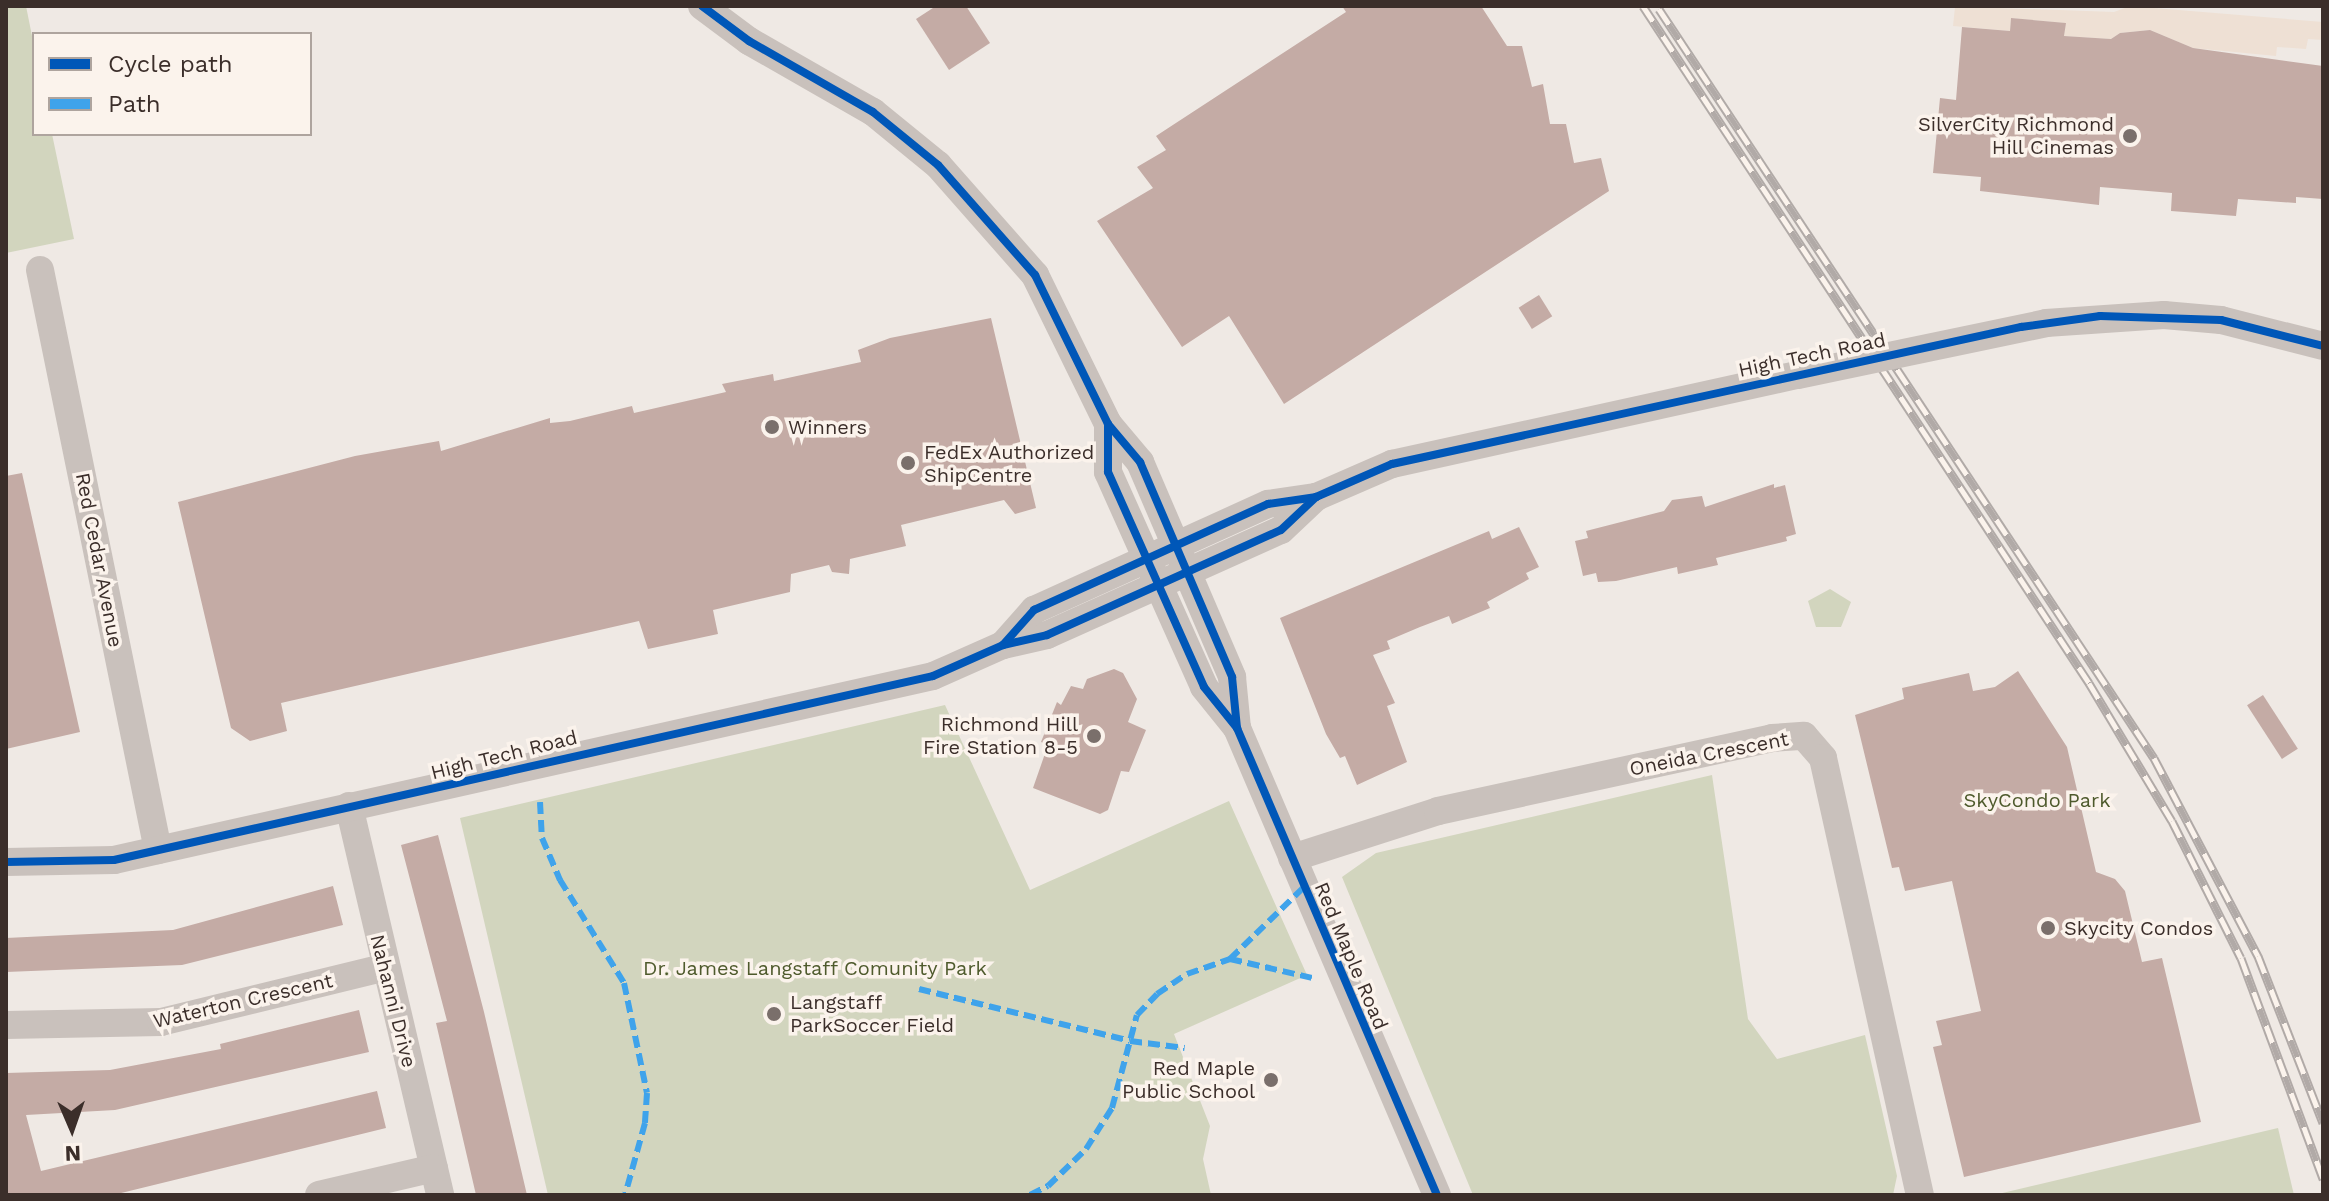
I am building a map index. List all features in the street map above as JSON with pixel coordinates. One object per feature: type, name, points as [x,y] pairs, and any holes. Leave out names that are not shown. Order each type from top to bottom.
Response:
[{"type":"street","name":"Red Maple Road","points":[[702,6],[749,41],[873,112],[938,165],[1035,275],[1108,424],[1140,462],[1232,677],[1237,728]]},
{"type":"street","name":"Red Cedar Avenue","points":[[40,270],[158,850]]},
{"type":"street","name":"High Tech Road","points":[[1003,645],[1034,610],[1268,504],[1316,497],[1392,464],[2046,323],[2164,315],[2221,320],[2323,346]]},
{"type":"street","name":"Red Maple Road","points":[[1108,424],[1108,472],[1204,687],[1237,728],[1437,1195]]},
{"type":"street","name":"High Tech Road","points":[[6,862],[114,860],[933,676],[1003,645],[1047,635],[1281,530],[1316,497]]},
{"type":"street","name":"Oneida Crescent","points":[[1292,858],[1438,811],[1772,738],[1804,736],[1823,758],[1920,1195]]},
{"type":"street","name":"Nahanni Drive","points":[[349,806],[383,968],[437,1181]]},
{"type":"street","name":"Waterton Crescent","points":[[6,1025],[161,1022],[383,968]]},
{"type":"street","points":[[319,1195],[437,1181]]},
{"type":"green space","points":[[6,6],[26,6],[32,36],[32,136],[52,136],[74,239],[6,253]]},
{"type":"green space","points":[[1830,589],[1851,602],[1841,627],[1816,627],[1808,601]]},
{"type":"green space","name":"Dr. James Langstaff Comunity Park","points":[[945,705],[1030,890],[1229,801],[1307,975],[1174,1034],[1210,1126],[1203,1159],[1211,1195],[548,1195],[460,818]]},
{"type":"green space","points":[[1712,775],[1748,1019],[1777,1059],[1865,1035],[1897,1176],[1893,1195],[1473,1195],[1342,877],[1376,853]]},
{"type":"green space","points":[[2278,1128],[2294,1195],[1994,1195]]},
{"type":"shaded area","points":[[1945,6],[2114,12],[2130,6],[2323,22],[2323,40],[2308,39],[2306,49],[2277,47],[2276,56],[2193,48],[2150,30],[2120,33],[2111,39],[2064,36],[2065,23],[2011,18],[2010,31],[1953,26],[1955,7]]},
{"type":"building","points":[[936,6],[966,6],[990,43],[949,70],[916,19]]},
{"type":"building","points":[[1342,6],[1481,6],[1507,46],[1522,46],[1532,87],[1543,84],[1550,124],[1566,124],[1574,163],[1601,158],[1609,191],[1284,404],[1229,316],[1182,347],[1097,221],[1153,188],[1137,167],[1166,150],[1156,136],[1346,12]]},
{"type":"building","name":"SilverCity Richmond Hill Cinemas","points":[[2011,18],[2066,23],[2064,36],[2111,39],[2120,33],[2150,30],[2193,48],[2323,66],[2323,199],[2296,197],[2296,203],[2238,199],[2236,216],[2171,211],[2172,193],[2100,187],[2099,205],[1980,191],[1981,177],[1933,173],[1940,98],[1956,100],[1962,27],[2010,31]]},
{"type":"building","points":[[1539,295],[1552,316],[1532,329],[1519,308]]},
{"type":"building","points":[[991,318],[1036,508],[1015,514],[1004,500],[901,525],[906,546],[850,559],[849,574],[832,572],[829,565],[791,574],[790,592],[713,610],[718,634],[648,649],[639,621],[281,703],[287,731],[250,741],[231,728],[178,502],[355,456],[439,441],[441,451],[550,418],[550,423],[570,421],[632,406],[634,413],[726,392],[722,384],[773,374],[774,381],[861,362],[858,350],[890,338]]},
{"type":"building","points":[[22,473],[80,732],[6,749],[6,476]]},
{"type":"building","points":[[1774,484],[1774,488],[1785,485],[1796,534],[1786,537],[1787,541],[1716,558],[1718,565],[1678,574],[1677,567],[1616,581],[1598,582],[1596,573],[1583,576],[1575,541],[1588,538],[1586,531],[1664,511],[1672,500],[1702,496],[1705,507]]},
{"type":"building","points":[[1519,527],[1539,567],[1526,573],[1529,579],[1487,602],[1490,608],[1452,624],[1449,616],[1420,627],[1387,641],[1390,649],[1373,655],[1395,703],[1387,706],[1407,762],[1357,785],[1345,756],[1340,758],[1326,734],[1280,618],[1489,531],[1492,539]]},
{"type":"building","name":"Richmond Hill Fire Station 8-5","points":[[1114,669],[1123,673],[1137,699],[1128,722],[1146,730],[1129,772],[1121,771],[1108,810],[1100,814],[1033,788],[1048,745],[1041,742],[1057,702],[1061,705],[1071,686],[1083,689],[1087,679]]},
{"type":"building","name":"Skycity Condos","points":[[2018,671],[2067,747],[2096,872],[2115,879],[2125,891],[2142,962],[2162,958],[2201,1122],[1964,1177],[1933,1047],[1942,1045],[1936,1021],[1981,1011],[1952,881],[1905,891],[1899,867],[1892,868],[1855,715],[1904,699],[1902,688],[1969,673],[1973,691],[1995,687]]},
{"type":"building","points":[[2263,695],[2298,749],[2282,759],[2247,705]]},
{"type":"building","points":[[438,835],[527,1195],[476,1195],[436,1023],[447,1021],[401,845]]},
{"type":"building","points":[[333,886],[343,925],[182,965],[6,972],[6,938],[173,930]]},
{"type":"building","points":[[359,1010],[369,1052],[115,1110],[26,1115],[41,1171],[377,1091],[386,1128],[113,1195],[6,1195],[6,1073],[110,1070],[221,1049],[220,1044]]},
{"type":"railway","points":[[1643,6],[2089,683],[2172,821],[2241,958],[2323,1179]]},
{"type":"railway","points":[[1659,9],[2154,758],[2258,956],[2323,1123]]},
{"type":"marked path","points":[[540,802],[542,838],[560,880],[624,983],[647,1093],[645,1123],[625,1195]]},
{"type":"marked path","points":[[1030,1195],[1048,1186],[1086,1149],[1112,1108],[1137,1015],[1157,994],[1187,974],[1230,959],[1304,887]]},
{"type":"marked path","points":[[1230,959],[1312,978]]},
{"type":"marked path","points":[[919,989],[1130,1041],[1185,1048]]},
{"type":"cycle path","points":[[702,6],[749,41],[873,112],[938,165],[1035,275],[1108,424],[1140,462],[1232,677],[1237,728]]},
{"type":"cycle path","points":[[1003,645],[1034,610],[1268,504],[1316,497],[1392,464],[2021,327],[2100,316],[2221,320],[2323,346]]},
{"type":"cycle path","points":[[1108,424],[1108,472],[1204,687],[1237,728],[1437,1195]]},
{"type":"cycle path","points":[[6,862],[114,860],[933,676],[1003,645],[1047,635],[1281,530],[1316,497]]},
{"type":"place","name":"SilverCity Richmond Hill Cinemas","points":[[2130,136]]},
{"type":"place","name":"Winners","points":[[772,427]]},
{"type":"place","name":"FedEx Authorized ShipCentre","points":[[908,463]]},
{"type":"place","name":"Richmond Hill Fire Station 8-5","points":[[1094,736]]},
{"type":"place","name":"Skycity Condos","points":[[2048,928]]},
{"type":"place","name":"Langstaff ParkSoccer Field","points":[[774,1014]]},
{"type":"place","name":"Red Maple Public School","points":[[1271,1080]]},
{"type":"park label","name":"SkyCondo Park","points":[[2037,800]]}]
